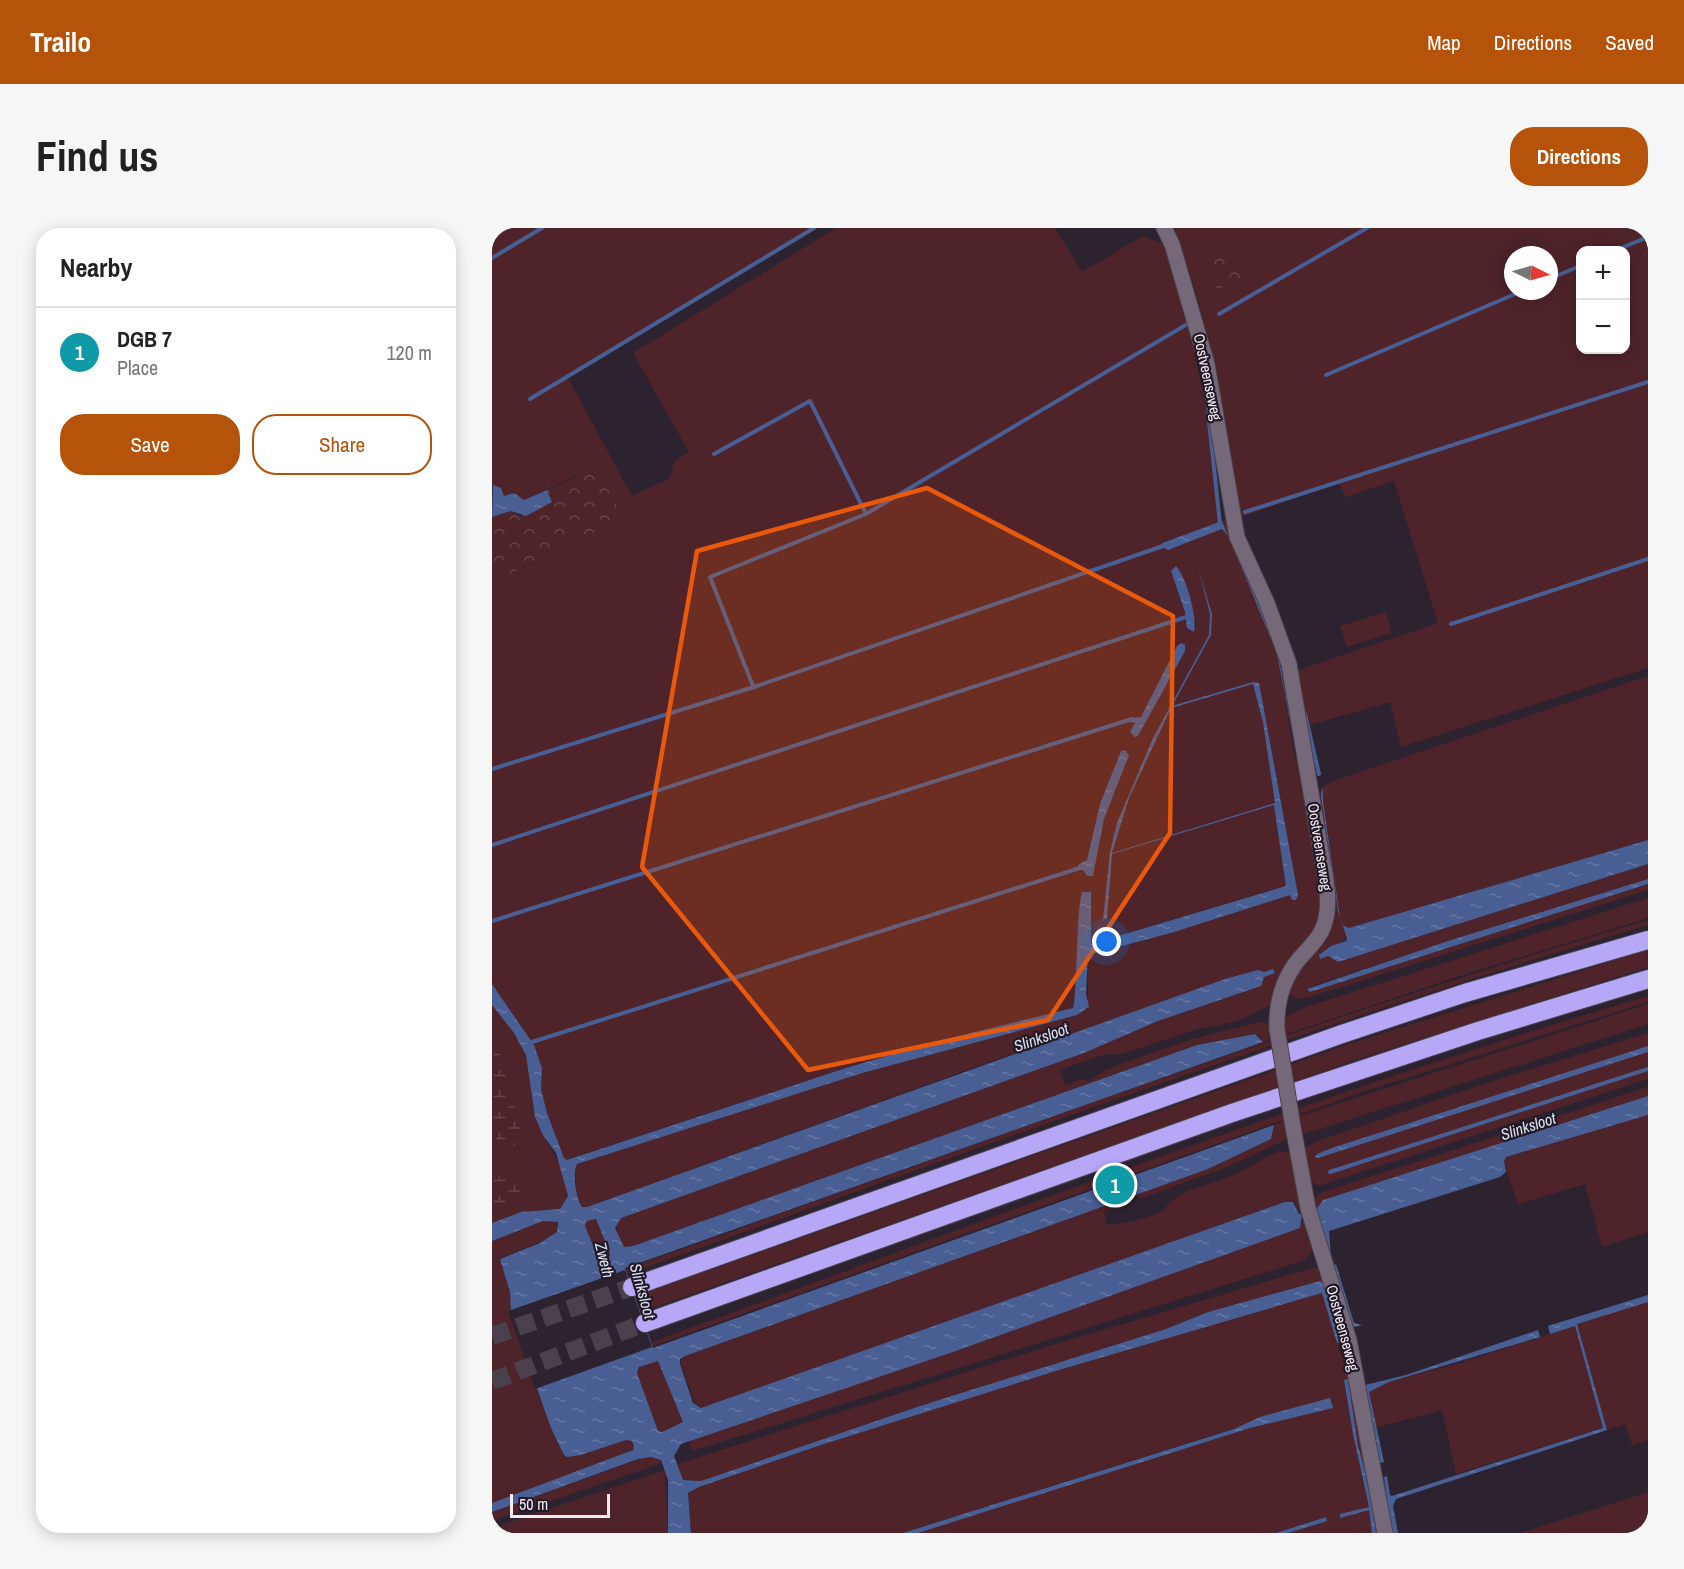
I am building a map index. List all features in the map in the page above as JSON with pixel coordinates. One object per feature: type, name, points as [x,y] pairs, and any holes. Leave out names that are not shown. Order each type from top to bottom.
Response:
[{"type":"highway","points":[[632,1287],[1331,1037],[1465,993],[1648,940]]},
{"type":"highway","points":[[645,1323],[1232,1113],[1478,1031],[1648,979]]},
{"type":"street","name":"Oostveenseweg","points":[[1164,228],[1172,244],[1207,364],[1237,537],[1267,603],[1289,664],[1326,882],[1325,923],[1317,938],[1287,977],[1278,1001],[1277,1029],[1308,1208],[1349,1340],[1384,1533]]},
{"type":"highlighted area","points":[[927,488],[1173,616],[1170,833],[1048,1020],[808,1070],[642,867],[697,551]]},
{"type":"green space","points":[[492,228],[818,228],[567,376],[632,496],[670,478],[674,462],[689,452],[633,353],[836,228],[1055,228],[1082,272],[1143,236],[1163,244],[1184,312],[1201,382],[1212,453],[1219,524],[1162,542],[1163,547],[1168,549],[1223,529],[1228,536],[1222,521],[1229,519],[1229,538],[1252,587],[1277,654],[1295,758],[1301,763],[1313,825],[1322,912],[1310,936],[1285,965],[1270,1005],[1235,1022],[1198,1029],[1122,1054],[1105,1054],[1060,1070],[1065,1085],[1081,1079],[1089,1081],[1104,1071],[1134,1059],[1193,1039],[1260,1022],[1270,1024],[1271,1039],[1263,1042],[1259,1036],[1253,1034],[1197,1045],[633,1246],[624,1247],[619,1240],[616,1224],[621,1218],[1084,1053],[1158,1021],[1261,986],[1264,977],[1275,973],[1273,969],[1263,972],[1258,970],[995,1060],[587,1207],[580,1206],[574,1174],[577,1164],[859,1074],[1077,1015],[1088,1009],[1088,955],[1171,933],[1285,886],[1090,944],[1091,892],[1083,892],[1076,942],[1076,1000],[1073,1008],[846,1068],[565,1160],[547,1113],[541,1089],[542,1068],[534,1045],[492,984],[492,583],[623,518],[600,480],[592,473],[577,475],[524,500],[514,493],[504,496],[492,486]],"holes":[[[1178,567],[1196,623],[1194,632],[1187,619],[1171,571]],[[1186,647],[1138,736],[1131,731],[1135,725],[1128,718],[1141,717],[1163,678]],[[1129,752],[1104,819],[1093,876],[1085,874],[1082,865],[1087,860],[1089,846]]]},
{"type":"green space","points":[[1172,228],[1648,228],[1648,668],[1401,747],[1390,702],[1303,727],[1293,672],[1438,623],[1394,481],[1346,497],[1339,483],[1236,519],[1221,408],[1207,334]]},
{"type":"green space","points":[[1235,252],[1243,282],[1216,289],[1207,257]]},
{"type":"green space","points":[[586,472],[604,484],[624,518],[492,583],[492,517],[511,511],[520,516],[552,501],[547,490]]},
{"type":"green space","points":[[1386,612],[1392,633],[1347,647],[1340,626]]},
{"type":"green space","points":[[1648,676],[1648,840],[1349,928],[1343,925],[1347,938],[1319,955],[1320,958],[1328,956],[1338,962],[1648,864],[1648,879],[1448,941],[1307,988],[1310,992],[1648,884],[1648,890],[1310,997],[1301,999],[1292,996],[1289,992],[1290,982],[1323,941],[1318,793],[1322,787],[1336,780]],"holes":[[[1322,792],[1339,911],[1341,919],[1338,911]]]},
{"type":"green space","points":[[1648,898],[1648,918],[1459,976],[1286,1034],[1285,1017],[1306,1007]]},
{"type":"green space","points":[[1648,920],[1648,925],[1519,964],[1135,1092],[628,1274],[626,1269],[1262,1044],[1519,959]]},
{"type":"green space","points":[[1648,950],[1648,967],[1352,1061],[641,1312],[636,1296],[1346,1045]]},
{"type":"green space","points":[[1648,996],[1648,1002],[1362,1092],[653,1346],[652,1342],[1272,1117],[1522,1034]]},
{"type":"green space","points":[[1648,1004],[1648,1024],[1301,1135],[1297,1117]]},
{"type":"green space","points":[[492,1005],[512,1029],[524,1049],[535,1115],[563,1172],[567,1196],[564,1210],[492,1236]]},
{"type":"green space","points":[[1648,1033],[1648,1079],[1318,1186],[1307,1178],[1303,1149],[1318,1141],[1493,1081]]},
{"type":"green space","points":[[492,1043],[501,1056],[524,1145],[503,1146],[498,1144],[492,1123]]},
{"type":"green space","points":[[1648,1087],[1648,1096],[1323,1200],[1316,1210],[1331,1256],[1327,1257],[1312,1202],[1320,1193]]},
{"type":"green space","points":[[1648,1115],[1648,1232],[1602,1247],[1585,1184],[1518,1204],[1504,1163],[1506,1157]]},
{"type":"green space","points":[[1285,1121],[1288,1139],[1227,1167],[1140,1199],[1137,1194],[1208,1169],[1271,1139],[1274,1125]]},
{"type":"green space","points":[[1277,1152],[1287,1152],[1292,1158],[1313,1250],[1305,1260],[692,1451],[689,1441],[1300,1228],[1303,1219],[1295,1203],[1285,1202],[706,1407],[696,1406],[680,1362],[685,1356],[1129,1197],[1132,1203],[1104,1212],[1107,1224],[1126,1223],[1164,1211],[1168,1204],[1183,1194],[1233,1175]]},
{"type":"green space","points":[[492,1173],[523,1186],[527,1197],[492,1208]]},
{"type":"green space","points":[[596,1219],[610,1256],[600,1262],[585,1226],[587,1221]]},
{"type":"green space","points":[[555,1220],[558,1230],[548,1239],[500,1258],[510,1292],[511,1315],[551,1428],[564,1455],[581,1455],[626,1440],[632,1441],[634,1448],[613,1459],[492,1503],[492,1241],[543,1221]]},
{"type":"green space","points":[[1316,1267],[1321,1269],[1343,1343],[1338,1346],[1339,1352],[1353,1378],[1381,1533],[1376,1533],[1370,1487],[1358,1446],[1347,1379],[1344,1380],[1353,1434],[1369,1507],[1340,1515],[1341,1517],[1369,1509],[1372,1533],[1288,1533],[1327,1521],[1326,1517],[1276,1533],[918,1533],[1250,1428],[1332,1408],[1330,1398],[903,1533],[691,1533],[688,1493],[700,1487],[824,1444],[1059,1370],[1323,1293],[1337,1343],[1320,1281],[1208,1312],[1166,1329],[923,1405],[701,1481],[683,1480],[677,1464],[1052,1345]]},
{"type":"green space","points":[[1648,1301],[1648,1440],[1632,1445],[1625,1424],[1607,1430],[1577,1324]]},
{"type":"green space","points":[[1575,1326],[1603,1428],[1456,1474],[1442,1410],[1375,1428],[1369,1392],[1389,1382],[1463,1362]]},
{"type":"green space","points":[[656,1361],[661,1362],[683,1422],[662,1432],[658,1431],[637,1373],[641,1367]]},
{"type":"green space","points":[[646,1457],[659,1458],[662,1463],[492,1521],[492,1512]]},
{"type":"green space","points":[[665,1470],[668,1533],[492,1533],[492,1528]]},
{"type":"green space","points":[[1648,1492],[1648,1526],[1628,1533],[1521,1533]]},
{"type":"water","points":[[493,485],[501,488],[504,496],[514,493],[524,500],[547,490],[552,502],[526,516],[511,511],[492,517]]},
{"type":"water","points":[[1222,521],[1228,536],[1222,529],[1168,550],[1163,547],[1162,543]]},
{"type":"water","points":[[1232,544],[1253,588],[1278,653],[1298,763],[1277,654]]},
{"type":"water","points":[[1176,566],[1184,579],[1190,598],[1194,632],[1187,628],[1185,612],[1171,571]]},
{"type":"water","name":"Zweth","points":[[1199,571],[1212,614],[1211,635],[1172,706],[1253,682],[1259,683],[1298,895],[1296,900],[1292,900],[1290,895],[1171,933],[1088,955],[1086,993],[1089,1007],[1077,1015],[859,1074],[577,1164],[576,1192],[582,1207],[587,1207],[1225,979],[1258,970],[1264,972],[1273,969],[1275,973],[1264,977],[1261,986],[1158,1021],[1084,1053],[621,1218],[615,1228],[624,1247],[633,1246],[1197,1045],[1255,1034],[1263,1042],[625,1268],[653,1348],[1274,1125],[1271,1139],[1208,1169],[685,1356],[680,1359],[680,1364],[693,1403],[701,1408],[1285,1202],[1293,1202],[1299,1214],[1302,1214],[1300,1228],[950,1353],[681,1444],[674,1456],[683,1480],[701,1481],[923,1405],[1166,1329],[1208,1312],[1320,1281],[1325,1284],[1342,1341],[1337,1343],[1322,1293],[1059,1370],[824,1444],[699,1487],[688,1493],[691,1533],[668,1533],[668,1480],[661,1460],[651,1457],[638,1459],[492,1512],[492,1503],[633,1450],[634,1446],[632,1441],[626,1440],[581,1455],[567,1457],[564,1455],[551,1428],[511,1315],[510,1292],[500,1259],[540,1243],[557,1232],[558,1222],[543,1221],[492,1241],[492,1223],[521,1212],[560,1209],[568,1196],[556,1153],[543,1135],[535,1117],[526,1055],[514,1033],[492,1005],[492,984],[534,1045],[542,1068],[541,1089],[547,1113],[564,1158],[567,1160],[846,1068],[938,1041],[1073,1008],[1082,892],[1091,892],[1091,944],[1286,886],[1274,805],[1112,854],[1107,918],[1103,920],[1110,852],[1117,823],[1153,738],[1209,635],[1210,614]],"holes":[[[1253,684],[1263,722],[1275,803],[1112,853],[1129,798],[1171,708]],[[596,1219],[610,1254],[609,1258],[600,1262],[585,1226],[587,1221]],[[658,1361],[683,1422],[662,1432],[658,1431],[637,1373],[639,1367]]]},
{"type":"water","points":[[1181,643],[1185,645],[1185,651],[1138,736],[1135,737],[1130,732],[1135,723],[1129,722],[1128,718],[1141,717],[1177,646]]},
{"type":"water","points":[[1125,750],[1129,755],[1104,819],[1093,876],[1087,876],[1083,870],[1078,870],[1078,865],[1087,860],[1100,804],[1121,751]]},
{"type":"water","points":[[1337,784],[1323,790],[1323,801],[1341,919],[1338,911],[1321,796],[1322,790]]},
{"type":"water","points":[[1648,840],[1648,864],[1338,962],[1328,956],[1320,959],[1319,955],[1331,946],[1346,941],[1343,925],[1349,928]]},
{"type":"water","points":[[1648,879],[1648,884],[1310,992],[1307,989],[1448,941]]},
{"type":"water","points":[[1648,1046],[1648,1052],[1318,1158],[1315,1157],[1332,1148]]},
{"type":"water","points":[[1648,1096],[1648,1115],[1506,1157],[1504,1161],[1506,1172],[1500,1177],[1329,1231],[1331,1256],[1316,1210],[1323,1200]]},
{"type":"water","points":[[1336,1264],[1354,1323],[1362,1325],[1355,1327],[1352,1324],[1334,1265]]},
{"type":"water","points":[[1648,1295],[1648,1302],[1577,1324],[1607,1430],[1396,1499],[1393,1506],[1398,1533],[1391,1533],[1384,1477],[1387,1476],[1392,1496],[1603,1428],[1575,1326],[1550,1334],[1548,1326]]},
{"type":"water","points":[[1538,1330],[1540,1337],[1389,1382],[1369,1392],[1384,1462],[1380,1463],[1365,1385],[1406,1375]]},
{"type":"water","points":[[1348,1379],[1358,1446],[1370,1487],[1376,1533],[1372,1533],[1369,1510],[1340,1518],[1340,1514],[1369,1507],[1344,1380]]},
{"type":"water","points":[[1330,1398],[1333,1408],[1250,1428],[918,1533],[903,1533],[1234,1429],[1260,1417]]},
{"type":"water","points":[[1326,1517],[1327,1521],[1288,1533],[1276,1533]]},
{"type":"pier","points":[[625,1270],[652,1347],[535,1389],[508,1311]]},
{"type":"waterway","points":[[492,258],[542,228]]},
{"type":"waterway","points":[[530,399],[814,228]]},
{"type":"waterway","points":[[1219,314],[1367,228]]},
{"type":"waterway","points":[[1626,246],[1648,237]]},
{"type":"waterway","points":[[1558,275],[1576,268]]},
{"type":"waterway","points":[[1326,375],[1504,299]]},
{"type":"waterway","points":[[866,514],[1189,323]]},
{"type":"waterway","points":[[1245,512],[1648,382]]},
{"type":"waterway","points":[[714,454],[810,401],[866,514],[710,577],[753,686]]},
{"type":"waterway","points":[[1208,412],[1220,524]]},
{"type":"waterway","points":[[492,769],[754,687],[1166,545]]},
{"type":"waterway","points":[[1451,624],[1648,559]]},
{"type":"waterway","points":[[492,845],[1189,616]]},
{"type":"waterway","points":[[1305,714],[1319,774]]},
{"type":"waterway","points":[[492,921],[1132,719]]},
{"type":"waterway","points":[[532,1042],[1080,868]]},
{"type":"waterway","name":"Slinksloot","points":[[1330,1172],[1648,1069]]},
{"type":"tunnel","points":[[492,1336],[632,1287]]},
{"type":"tunnel","points":[[492,1381],[645,1323]]},
{"type":"place","name":"DGB 7","points":[[1115,1185]]}]
